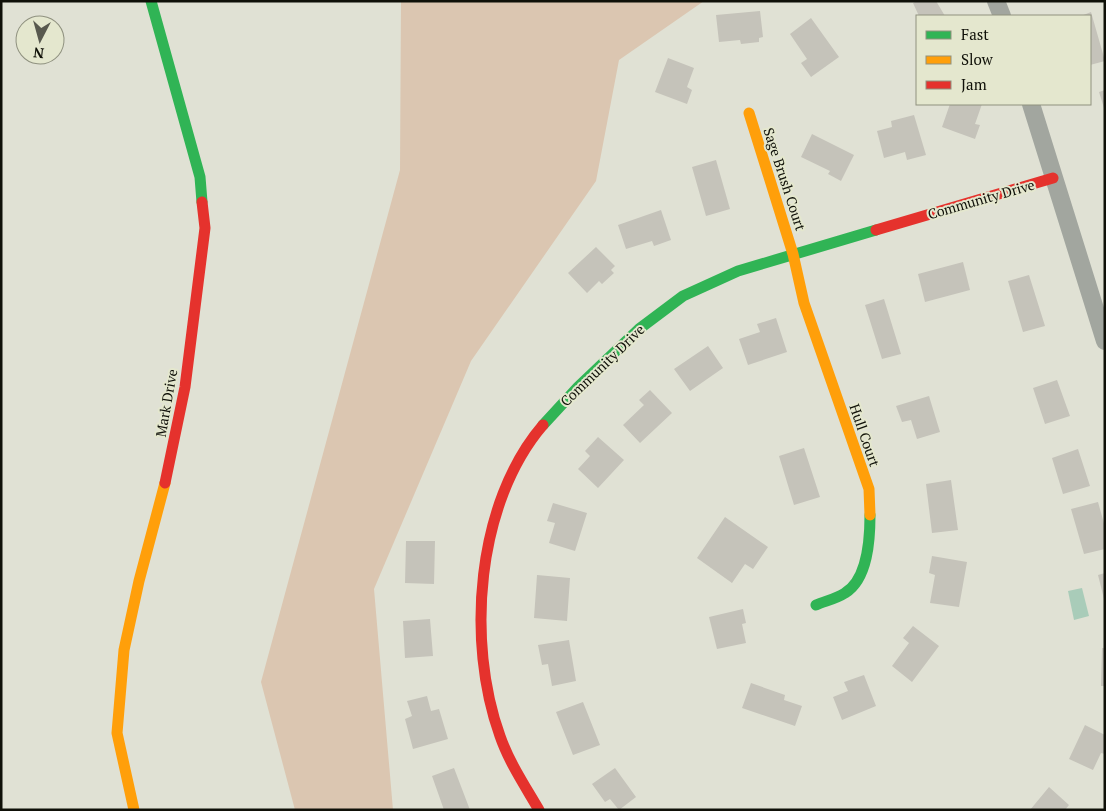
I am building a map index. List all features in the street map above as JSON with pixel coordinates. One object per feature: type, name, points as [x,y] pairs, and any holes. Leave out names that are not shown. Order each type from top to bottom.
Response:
[{"type":"street","name":"Mark Drive","points":[[134,810],[117,733],[124,650],[139,581],[167,476],[185,386],[205,228],[200,177],[150,1]]},
{"type":"street","points":[[996,1],[1002,15]]},
{"type":"street","name":"Community Drive","points":[[1031,105],[1052,178],[1105,341]]},
{"type":"street","name":"Sage Brush Court","points":[[749,113],[793,254]]},
{"type":"street","name":"Community Drive","points":[[539,810],[500,735],[486,685],[482,611],[490,534],[498,502],[511,472],[546,421],[566,399],[643,325],[691,291],[738,272],[793,254],[1052,178]]},
{"type":"street","name":"Hull Court","points":[[793,254],[804,303],[869,489],[870,510],[864,567],[857,581],[846,593],[816,605]]},
{"type":"shaded area","points":[[401,1],[704,1],[619,60],[596,181],[471,361],[374,589],[393,810],[295,810],[261,682],[400,170]]},
{"type":"shaded area","points":[[1082,588],[1089,616],[1074,620],[1068,591]]},
{"type":"building","points":[[917,1],[936,1],[944,15],[919,15],[913,3]]},
{"type":"building","points":[[760,11],[763,37],[759,38],[759,42],[741,44],[740,40],[719,42],[716,15]]},
{"type":"building","points":[[1091,12],[1105,61],[1091,65],[1091,15],[1084,15]]},
{"type":"building","points":[[811,18],[839,57],[811,77],[801,63],[807,59],[790,34]]},
{"type":"building","points":[[668,58],[694,68],[687,87],[692,90],[687,104],[655,92]]},
{"type":"building","points":[[1105,90],[1105,108],[1104,108],[1099,92]]},
{"type":"building","points":[[950,105],[982,105],[975,124],[980,125],[975,139],[942,127]]},
{"type":"building","points":[[914,115],[926,155],[907,160],[905,152],[884,158],[877,131],[892,127],[891,121]]},
{"type":"building","points":[[812,134],[854,155],[841,181],[828,174],[830,171],[801,157]]},
{"type":"building","points":[[716,160],[730,209],[706,216],[692,167]]},
{"type":"building","points":[[661,210],[671,240],[654,246],[652,241],[626,249],[618,225]]},
{"type":"building","points":[[596,247],[615,266],[611,270],[614,273],[602,284],[599,281],[587,293],[568,273]]},
{"type":"building","points":[[963,262],[970,290],[925,302],[918,274]]},
{"type":"building","points":[[1029,275],[1045,326],[1023,332],[1008,281]]},
{"type":"building","points":[[884,299],[901,354],[882,359],[865,305]]},
{"type":"building","points":[[776,318],[787,352],[748,365],[739,339],[760,332],[757,324]]},
{"type":"building","points":[[708,346],[723,368],[690,391],[674,369]]},
{"type":"building","points":[[1057,380],[1070,416],[1045,424],[1033,388]]},
{"type":"building","points":[[650,390],[672,413],[640,443],[623,425],[644,405],[639,400]]},
{"type":"building","points":[[929,396],[940,432],[917,439],[911,420],[902,422],[896,406]]},
{"type":"building","points":[[598,437],[624,460],[598,488],[578,469],[590,456],[585,451]]},
{"type":"building","points":[[804,448],[820,497],[794,505],[779,456]]},
{"type":"building","points":[[1078,449],[1090,486],[1063,494],[1052,458]]},
{"type":"building","points":[[951,480],[958,530],[932,533],[926,484]]},
{"type":"building","points":[[1098,502],[1105,527],[1105,549],[1084,554],[1071,509]]},
{"type":"building","points":[[553,503],[587,513],[575,551],[549,543],[555,523],[547,521]]},
{"type":"building","points":[[725,517],[768,547],[753,569],[745,564],[732,583],[697,558]]},
{"type":"building","points":[[406,541],[435,541],[434,584],[405,583]]},
{"type":"building","points":[[932,556],[967,562],[959,607],[930,603],[935,575],[929,573]]},
{"type":"building","points":[[1105,573],[1105,598],[1104,599],[1098,575]]},
{"type":"building","points":[[537,575],[570,578],[567,621],[534,618]]},
{"type":"building","points":[[743,609],[746,623],[742,624],[746,643],[717,649],[709,617]]},
{"type":"building","points":[[430,619],[433,656],[405,658],[403,621]]},
{"type":"building","points":[[913,626],[939,646],[912,682],[892,666],[909,643],[903,638]]},
{"type":"building","points":[[569,640],[576,681],[552,686],[548,664],[542,665],[538,645]]},
{"type":"building","points":[[1102,648],[1105,648],[1105,686],[1101,686]]},
{"type":"building","points":[[864,675],[876,706],[842,720],[833,697],[848,691],[844,682]]},
{"type":"building","points":[[751,683],[785,695],[784,700],[802,706],[795,726],[742,708]]},
{"type":"building","points":[[427,696],[431,711],[439,709],[448,739],[413,749],[405,719],[412,716],[407,701]]},
{"type":"building","points":[[583,702],[600,745],[573,755],[556,712]]},
{"type":"building","points":[[1085,725],[1105,735],[1105,754],[1101,753],[1093,770],[1069,759]]},
{"type":"building","points":[[454,768],[470,810],[444,810],[432,776]]},
{"type":"building","points":[[615,768],[636,797],[619,810],[610,799],[605,802],[592,784]]},
{"type":"building","points":[[1049,787],[1069,805],[1065,810],[1030,810]]},
{"type":"traffic: fast","points":[[151,1],[200,177],[202,202]]},
{"type":"traffic: fast","points":[[543,425],[578,387],[639,329],[683,296],[738,271],[876,230]]},
{"type":"traffic: fast","points":[[816,605],[845,593],[853,587],[859,578],[868,547],[870,515]]},
{"type":"traffic: slow","points":[[749,113],[793,254],[804,303],[869,489],[870,515]]},
{"type":"traffic: slow","points":[[134,810],[117,733],[124,650],[139,581],[165,483]]},
{"type":"traffic: jam","points":[[876,230],[1053,178]]},
{"type":"traffic: jam","points":[[165,483],[185,387],[205,228],[202,202]]},
{"type":"traffic: jam","points":[[539,810],[513,765],[500,736],[489,699],[483,659],[481,617],[484,574],[491,533],[503,493],[521,457],[543,425]]}]
